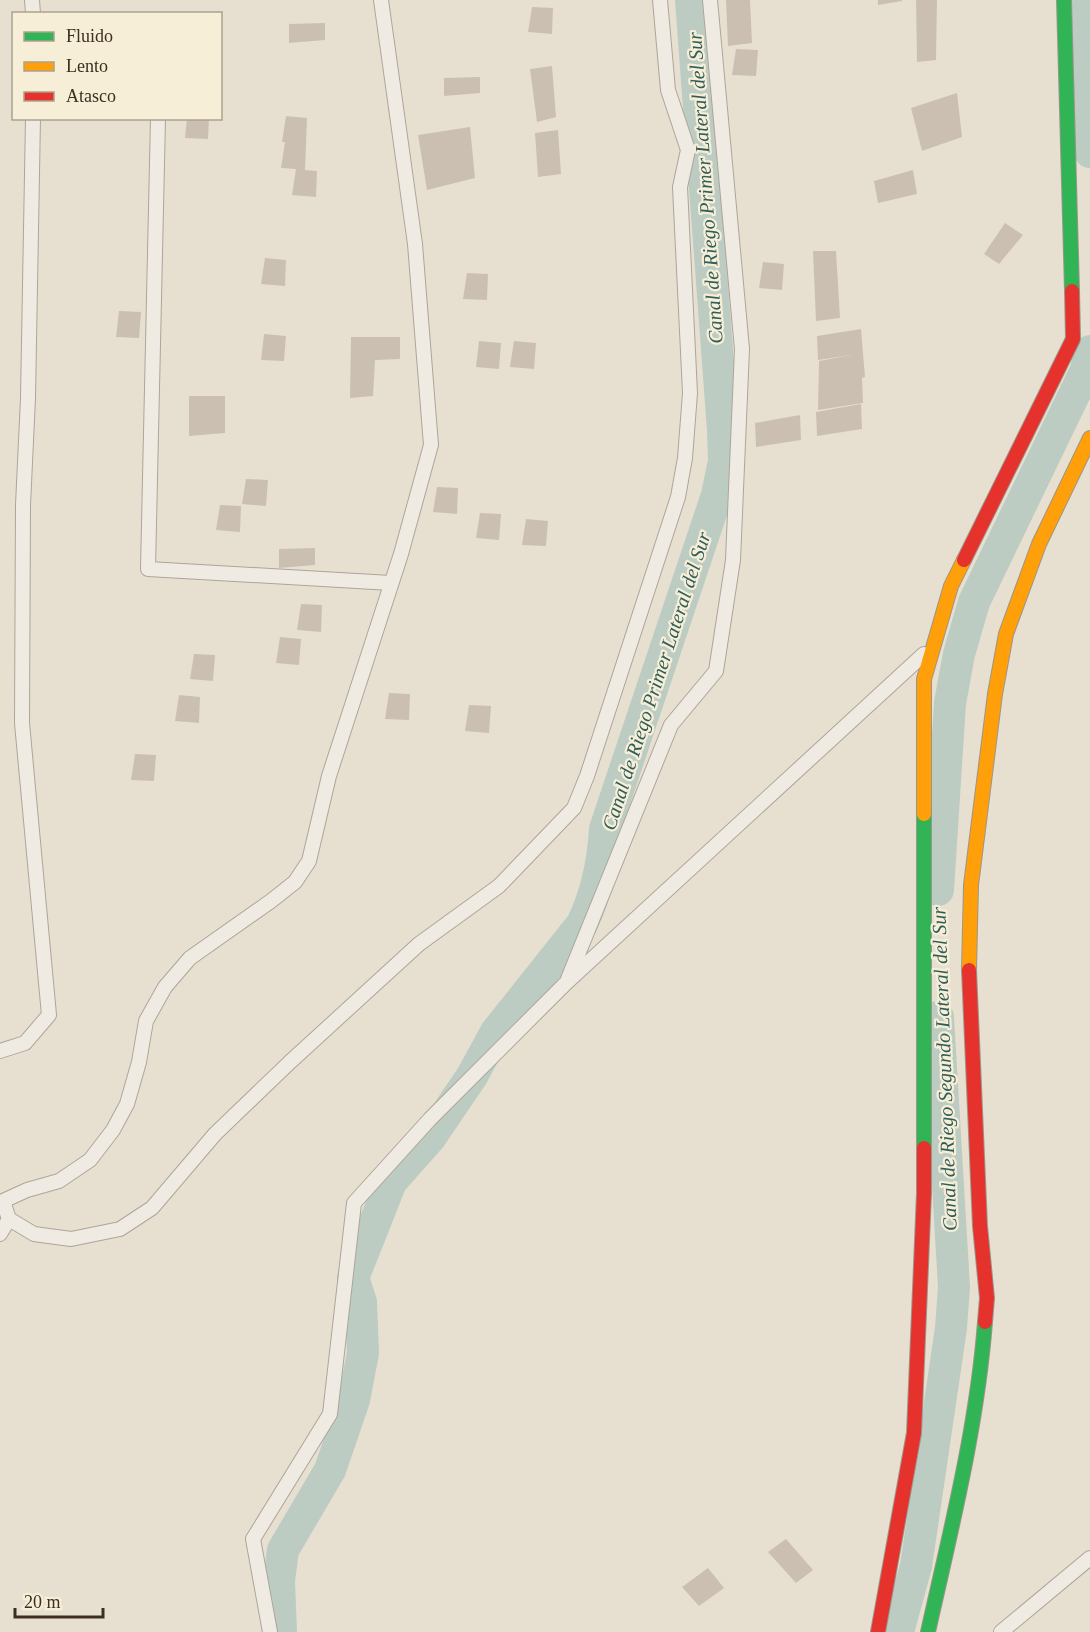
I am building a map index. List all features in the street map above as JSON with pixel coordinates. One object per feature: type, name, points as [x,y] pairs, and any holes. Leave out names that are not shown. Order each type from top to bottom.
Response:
[{"type":"street","points":[[878,1632],[914,1433],[924,1194],[924,679],[951,586],[1073,339],[1064,0]]},
{"type":"street","points":[[928,1632],[966,1458],[981,1374],[987,1298],[980,1226],[969,977],[971,885],[995,694],[1006,634],[1039,544],[1090,438]]},
{"type":"lane","points":[[381,0],[415,244],[431,445],[391,583],[330,776],[309,861],[295,882],[190,958],[165,987],[147,1021],[139,1062],[127,1104],[113,1130],[90,1160],[59,1181],[27,1190],[3,1201],[9,1219],[34,1234],[71,1239],[120,1229],[152,1208],[215,1134],[290,1062],[419,944],[500,886],[574,808],[587,776],[678,497],[685,458],[690,393],[680,188],[688,150],[668,90],[660,0]]},
{"type":"lane","points":[[567,981],[671,725],[716,671],[733,560],[742,349],[710,0]]},
{"type":"lane","points":[[0,1051],[25,1044],[49,1015],[22,723],[23,505],[28,398],[33,120]]},
{"type":"lane","points":[[158,120],[148,569],[391,583]]},
{"type":"lane","points":[[270,1632],[253,1539],[330,1414],[354,1203],[430,1119],[567,981],[934,645]]},
{"type":"lane","points":[[0,1234],[9,1219]]},
{"type":"lane","points":[[1001,1632],[1090,1558]]},
{"type":"building","points":[[726,0],[750,0],[752,43],[728,46]]},
{"type":"building","points":[[878,0],[902,0],[902,1],[878,5]]},
{"type":"building","points":[[916,0],[937,0],[936,60],[917,62]]},
{"type":"building","points":[[532,7],[553,8],[552,34],[528,32]]},
{"type":"building","points":[[325,23],[325,40],[289,43],[289,24]]},
{"type":"building","points":[[736,49],[758,50],[756,76],[732,75]]},
{"type":"building","points":[[552,66],[556,117],[537,122],[530,69]]},
{"type":"building","points":[[480,77],[480,93],[444,96],[444,78]]},
{"type":"building","points":[[957,93],[962,137],[922,151],[911,108]]},
{"type":"building","points":[[286,116],[307,118],[305,170],[317,171],[316,197],[292,195],[296,169],[281,168]]},
{"type":"building","points":[[187,120],[209,120],[208,139],[185,138]]},
{"type":"building","points":[[470,127],[475,178],[427,190],[418,135]]},
{"type":"building","points":[[558,130],[561,174],[538,177],[535,133]]},
{"type":"building","points":[[913,170],[917,194],[878,203],[874,181]]},
{"type":"building","points":[[1005,223],[1023,235],[999,264],[984,254]]},
{"type":"building","points":[[813,251],[836,251],[840,318],[816,321]]},
{"type":"building","points":[[265,258],[286,260],[285,286],[261,284]]},
{"type":"building","points":[[763,262],[784,264],[782,290],[759,288]]},
{"type":"building","points":[[467,273],[488,274],[487,300],[463,299]]},
{"type":"building","points":[[119,311],[141,312],[139,338],[116,337]]},
{"type":"building","points":[[861,329],[865,377],[862,378],[863,403],[818,410],[819,361],[851,355],[818,360],[817,336]]},
{"type":"building","points":[[264,334],[286,336],[284,361],[261,360]]},
{"type":"building","points":[[351,337],[400,337],[400,359],[375,360],[373,396],[350,398]]},
{"type":"building","points":[[479,341],[501,343],[499,369],[476,367]]},
{"type":"building","points":[[514,341],[536,343],[534,369],[510,367]]},
{"type":"building","points":[[189,396],[225,396],[225,433],[189,436]]},
{"type":"building","points":[[861,404],[862,429],[817,436],[816,412]]},
{"type":"building","points":[[800,415],[801,440],[756,447],[755,423]]},
{"type":"building","points":[[246,479],[268,480],[266,506],[242,504]]},
{"type":"building","points":[[437,487],[458,488],[457,514],[433,512]]},
{"type":"building","points":[[220,505],[241,506],[240,532],[216,530]]},
{"type":"building","points":[[480,513],[501,514],[499,540],[476,538]]},
{"type":"building","points":[[526,519],[548,521],[546,546],[522,545]]},
{"type":"building","points":[[315,548],[315,565],[279,568],[279,549]]},
{"type":"building","points":[[301,604],[322,605],[321,632],[297,630]]},
{"type":"building","points":[[280,637],[301,639],[299,665],[276,663]]},
{"type":"building","points":[[194,654],[215,655],[213,681],[190,679]]},
{"type":"building","points":[[389,693],[410,694],[409,720],[385,719]]},
{"type":"building","points":[[179,695],[200,697],[199,723],[175,721]]},
{"type":"building","points":[[469,705],[491,706],[489,733],[465,731]]},
{"type":"building","points":[[135,754],[156,755],[154,781],[131,780]]},
{"type":"building","points":[[786,1539],[813,1570],[796,1583],[768,1552]]},
{"type":"building","points":[[708,1568],[724,1588],[699,1606],[682,1587]]},
{"type":"waterway","name":"Canal de Riego Primer Lateral del Sur","points":[[281,1632],[279,1581],[283,1550],[330,1470],[354,1400],[363,1353],[361,1302],[353,1278],[391,1182],[430,1138],[472,1076],[496,1032],[582,924],[592,901],[598,877],[605,829],[717,495],[724,461],[723,430],[691,0]]},
{"type":"waterway","name":"Canal de Riego Segundo Lateral del Sur","points":[[1085,0],[1085,90],[1090,152]]},
{"type":"waterway","name":"Canal de Riego Segundo Lateral del Sur","points":[[938,890],[950,703],[959,654],[974,602],[1086,370],[1090,351]]},
{"type":"waterway","name":"Canal de Riego Segundo Lateral del Sur","points":[[898,1632],[916,1566],[951,1328],[954,1287],[938,1017]]},
{"type":"traffic: fast","points":[[1064,0],[1072,291]]},
{"type":"traffic: fast","points":[[924,814],[924,1148]]},
{"type":"traffic: fast","points":[[928,1632],[970,1439],[985,1322]]},
{"type":"traffic: slow","points":[[969,970],[971,885],[995,694],[1006,634],[1039,544],[1090,438]]},
{"type":"traffic: slow","points":[[924,814],[924,679],[951,586],[964,560]]},
{"type":"traffic: jam","points":[[964,560],[1073,339],[1072,291]]},
{"type":"traffic: jam","points":[[969,970],[980,1226],[987,1298],[985,1322]]},
{"type":"traffic: jam","points":[[878,1632],[914,1433],[924,1148]]}]
